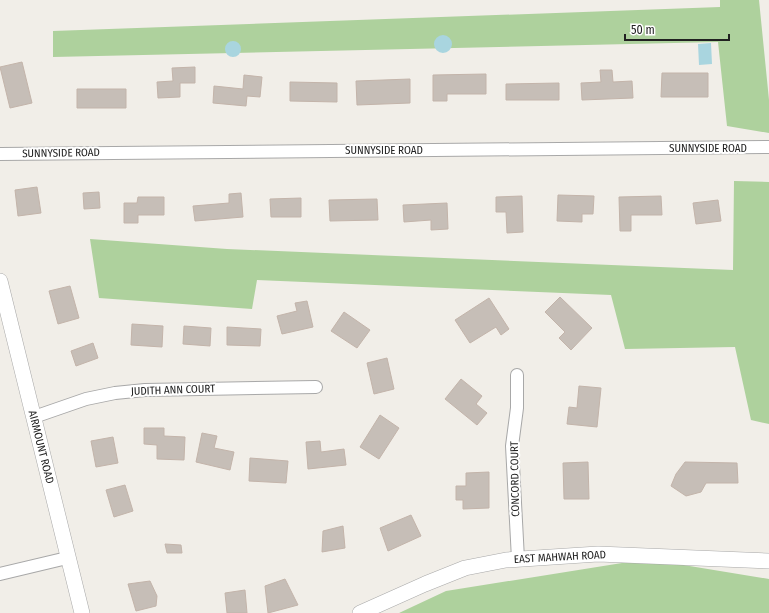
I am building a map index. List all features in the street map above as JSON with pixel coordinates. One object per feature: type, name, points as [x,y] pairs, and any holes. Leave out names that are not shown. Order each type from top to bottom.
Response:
[{"type":"street","name":"SUNNYSIDE ROAD","points":[[0,154],[769,147]]},
{"type":"street","name":"AIRMOUNT ROAD","points":[[0,281],[82,613]]},
{"type":"street","name":"CONCORD COURT","points":[[517,375],[517,408],[512,446],[518,559]]},
{"type":"street","name":"JUDITH ANN COURT","points":[[34,418],[86,399],[115,392],[316,386]]},
{"type":"street","name":"EAST MAHWAH ROAD","points":[[360,613],[465,568],[518,559],[598,554],[769,561]]},
{"type":"street","points":[[0,574],[68,558]]},
{"type":"green space","points":[[720,0],[759,0],[769,100],[769,133],[727,126],[718,42],[53,57],[53,31],[720,7]]},
{"type":"green space","points":[[734,181],[769,182],[769,424],[751,420],[735,347],[625,349],[611,295],[257,280],[252,309],[99,298],[90,239],[227,249],[733,270]]},
{"type":"green space","points":[[647,559],[769,579],[769,613],[399,613],[446,591]]},
{"type":"water","points":[[443,35],[449,38],[452,44],[449,50],[443,53],[437,50],[434,44],[437,38]]},
{"type":"water","points":[[233,41],[240,46],[241,49],[236,56],[233,57],[226,52],[225,49],[230,42]]},
{"type":"water","points":[[711,43],[712,64],[699,65],[698,44]]},
{"type":"building","points":[[22,62],[32,103],[10,108],[0,67]]},
{"type":"building","points":[[195,67],[195,83],[180,83],[180,97],[158,98],[157,82],[173,81],[172,68]]},
{"type":"building","points":[[600,70],[612,70],[613,82],[632,81],[633,98],[582,100],[581,83],[601,82]]},
{"type":"building","points":[[662,73],[708,73],[708,97],[661,97]]},
{"type":"building","points":[[486,74],[486,94],[447,94],[447,101],[433,101],[433,75]]},
{"type":"building","points":[[244,75],[262,77],[260,97],[247,96],[246,106],[213,103],[214,86],[243,89]]},
{"type":"building","points":[[410,79],[410,103],[357,105],[356,81]]},
{"type":"building","points":[[290,82],[337,83],[337,102],[290,101]]},
{"type":"building","points":[[559,83],[559,100],[506,100],[506,84]]},
{"type":"building","points":[[77,89],[126,89],[126,108],[77,108]]},
{"type":"building","points":[[37,187],[41,213],[18,216],[15,190]]},
{"type":"building","points":[[99,192],[100,208],[84,209],[83,193]]},
{"type":"building","points":[[241,193],[243,217],[195,221],[193,206],[229,203],[229,194]]},
{"type":"building","points":[[558,195],[594,196],[593,214],[582,214],[582,222],[557,221]]},
{"type":"building","points":[[522,196],[523,232],[507,233],[506,212],[496,212],[496,197]]},
{"type":"building","points":[[661,196],[662,215],[631,215],[631,231],[620,231],[619,197]]},
{"type":"building","points":[[138,197],[164,197],[164,215],[138,215],[138,223],[124,223],[124,203],[137,203]]},
{"type":"building","points":[[301,198],[301,217],[271,217],[270,199]]},
{"type":"building","points":[[377,199],[378,220],[330,221],[329,200]]},
{"type":"building","points":[[718,200],[721,221],[696,224],[693,203]]},
{"type":"building","points":[[447,203],[448,229],[431,230],[431,220],[404,222],[403,205]]},
{"type":"building","points":[[70,286],[79,318],[58,324],[49,291]]},
{"type":"building","points":[[560,297],[592,328],[571,350],[559,338],[565,332],[545,312]]},
{"type":"building","points":[[489,298],[509,329],[501,335],[496,327],[470,343],[455,320]]},
{"type":"building","points":[[307,301],[313,327],[282,334],[277,316],[297,311],[295,303]]},
{"type":"building","points":[[344,312],[370,330],[357,348],[331,331]]},
{"type":"building","points":[[132,324],[163,326],[162,347],[131,345]]},
{"type":"building","points":[[184,326],[211,328],[210,346],[183,344]]},
{"type":"building","points":[[227,327],[261,329],[260,346],[227,345]]},
{"type":"building","points":[[93,343],[98,358],[76,366],[71,351]]},
{"type":"building","points":[[387,358],[394,389],[374,394],[367,363]]},
{"type":"building","points":[[461,379],[482,396],[476,404],[487,413],[477,425],[445,399]]},
{"type":"building","points":[[579,386],[601,388],[597,427],[567,424],[569,407],[577,408]]},
{"type":"building","points":[[380,415],[399,428],[379,459],[360,447]]},
{"type":"building","points":[[144,428],[164,428],[164,436],[185,437],[184,460],[157,459],[157,445],[144,444]]},
{"type":"building","points":[[202,433],[217,436],[214,448],[234,452],[230,470],[196,462]]},
{"type":"building","points":[[113,437],[118,463],[96,467],[91,441]]},
{"type":"building","points":[[320,441],[321,452],[344,449],[346,465],[308,469],[306,442]]},
{"type":"building","points":[[250,458],[288,461],[286,483],[249,481]]},
{"type":"building","points":[[588,462],[589,499],[564,499],[563,463]]},
{"type":"building","points":[[685,462],[737,463],[738,483],[706,483],[701,492],[686,496],[671,486],[676,474]]},
{"type":"building","points":[[489,472],[489,508],[463,509],[463,500],[456,500],[456,486],[466,486],[466,473]]},
{"type":"building","points":[[125,485],[133,511],[114,517],[106,490]]},
{"type":"building","points":[[411,515],[421,536],[388,551],[380,528]]},
{"type":"building","points":[[343,526],[345,548],[322,552],[323,531]]},
{"type":"building","points":[[165,544],[181,545],[182,553],[167,553]]},
{"type":"building","points":[[285,579],[298,605],[268,613],[265,586]]},
{"type":"building","points":[[150,581],[157,596],[156,606],[136,611],[128,584]]},
{"type":"building","points":[[245,590],[247,613],[227,613],[225,593]]}]
